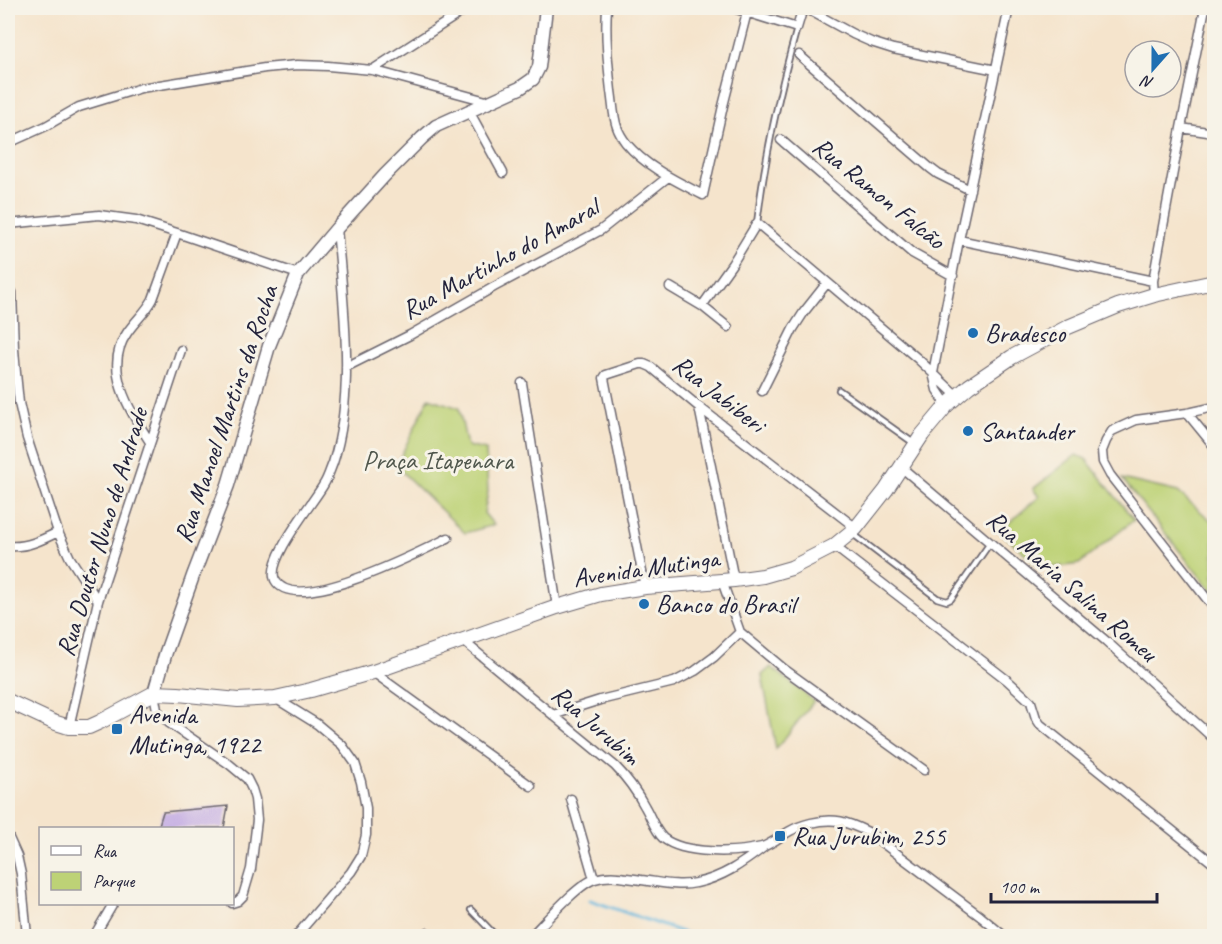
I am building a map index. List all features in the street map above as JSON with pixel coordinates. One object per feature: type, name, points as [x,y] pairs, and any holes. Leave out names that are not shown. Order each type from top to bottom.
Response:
[{"type":"main road","name":"Rua Manoel Martins da Rocha","points":[[154,693],[189,587],[228,485],[269,346],[298,274],[385,175],[436,126],[520,88],[533,79],[539,67],[546,8]]},
{"type":"main road","name":"Avenida Mutinga","points":[[154,693],[238,700],[275,698],[400,664],[462,640],[601,594],[645,587],[728,581],[763,576],[791,568],[834,546],[853,530],[886,490],[916,444],[952,401],[969,386],[1012,357],[1068,327],[1153,288],[1215,282]]},
{"type":"main road","points":[[8,701],[53,722],[69,727],[89,727],[154,693]]},
{"type":"street","points":[[372,70],[468,8]]},
{"type":"street","points":[[607,8],[607,55],[617,129],[634,152],[668,177],[703,195],[748,10]]},
{"type":"street","points":[[733,8],[748,10],[797,28],[804,8],[853,34],[893,50],[996,70]]},
{"type":"street","points":[[952,401],[937,390],[933,373],[1009,8]]},
{"type":"street","points":[[959,240],[1153,288],[1205,8]]},
{"type":"street","points":[[799,56],[930,168],[970,190]]},
{"type":"street","points":[[8,141],[46,126],[79,107],[141,88],[297,65],[372,70],[490,102]]},
{"type":"street","points":[[469,111],[503,172]]},
{"type":"street","points":[[1181,128],[1215,133]]},
{"type":"street","name":"Rua Ramon Falcão","points":[[781,140],[912,253],[953,276]]},
{"type":"street","name":"Rua Martinho do Amaral","points":[[346,367],[601,230],[668,177]]},
{"type":"street","points":[[8,224],[99,215],[136,220],[298,274]]},
{"type":"street","points":[[702,306],[732,264],[757,223],[933,373],[952,401]]},
{"type":"street","points":[[337,228],[346,367],[344,406],[339,438],[325,483],[288,537],[275,567],[275,580],[282,587],[290,590],[321,589],[366,576],[448,538]]},
{"type":"street","points":[[150,441],[124,398],[117,368],[118,354],[126,334],[153,300],[177,233]]},
{"type":"street","points":[[762,391],[793,329],[827,283]]},
{"type":"street","points":[[670,287],[702,306],[728,327]]},
{"type":"street","points":[[12,292],[19,403],[27,438],[58,532],[70,558],[98,601]]},
{"type":"street","name":"Rua Doutor Nuno de Andrade","points":[[69,727],[98,601],[181,350]]},
{"type":"street","name":"Rua Jabiberi","points":[[645,587],[604,381],[606,375],[644,364],[651,367],[853,530]]},
{"type":"street","points":[[522,383],[557,607]]},
{"type":"street","points":[[699,406],[728,581],[740,632],[784,669],[924,770]]},
{"type":"street","points":[[1215,408],[1136,420],[1112,431],[1102,451],[1103,462],[1110,474],[1215,608]]},
{"type":"street","points":[[1187,413],[1215,446]]},
{"type":"street","name":"Rua Maria Salina Romeu","points":[[901,467],[1106,641],[1215,740]]},
{"type":"street","points":[[8,546],[35,543],[58,532]]},
{"type":"street","points":[[834,546],[1016,688],[1031,702],[1040,724],[1215,864]]},
{"type":"street","points":[[553,715],[600,700],[674,682],[695,671],[714,657],[740,632]]},
{"type":"street","name":"Rua Jurubim","points":[[462,640],[615,766],[629,780],[660,835],[666,840],[692,849],[720,852],[764,846],[797,826],[823,820],[851,824],[868,832],[1004,936]]},
{"type":"street","points":[[373,672],[531,786]]},
{"type":"street","points":[[154,693],[157,710],[169,723],[229,764],[247,779],[252,789],[257,820],[251,869],[243,896],[234,902]]},
{"type":"street","points":[[275,698],[317,724],[342,745],[355,763],[362,782],[366,808],[366,835],[361,856],[351,872],[296,936]]},
{"type":"street","points":[[571,799],[594,879]]},
{"type":"street","points":[[8,836],[17,856],[21,874],[27,936]]},
{"type":"street","points":[[531,936],[577,891],[594,879],[620,877],[672,884],[694,884],[720,876],[741,864],[764,846]]},
{"type":"street","points":[[94,936],[111,905]]},
{"type":"lane","points":[[757,223],[762,179],[797,28]]},
{"type":"lane","points":[[839,390],[916,444]]},
{"type":"lane","points":[[853,530],[937,598],[947,601],[951,599],[990,543]]},
{"type":"lane","points":[[471,910],[496,936]]},
{"type":"lane","points":[[428,931],[433,936]]},
{"type":"green space","name":"Praça Itapenara","points":[[429,398],[459,408],[467,446],[486,450],[488,492],[484,513],[494,525],[465,533],[396,466]]},
{"type":"green space","points":[[1076,455],[1086,459],[1134,520],[1079,564],[1053,567],[1037,564],[999,531],[1039,497],[1033,489]]},
{"type":"green space","points":[[1122,479],[1178,492],[1214,523],[1214,594]]},
{"type":"green space","points":[[771,667],[814,701],[776,749],[762,675]]},
{"type":"building","points":[[228,806],[224,827],[158,827],[163,812]]},
{"type":"waterway","points":[[590,900],[693,936]]},
{"type":"place","name":"Bradesco","points":[[973,333]]},
{"type":"place","name":"Santander","points":[[968,431]]},
{"type":"place","name":"Banco do Brasil","points":[[644,604]]},
{"type":"place","name":"Avenida Mutinga, 1922","points":[[117,729]]},
{"type":"place","name":"Rua Jurubim, 255","points":[[780,836]]}]
